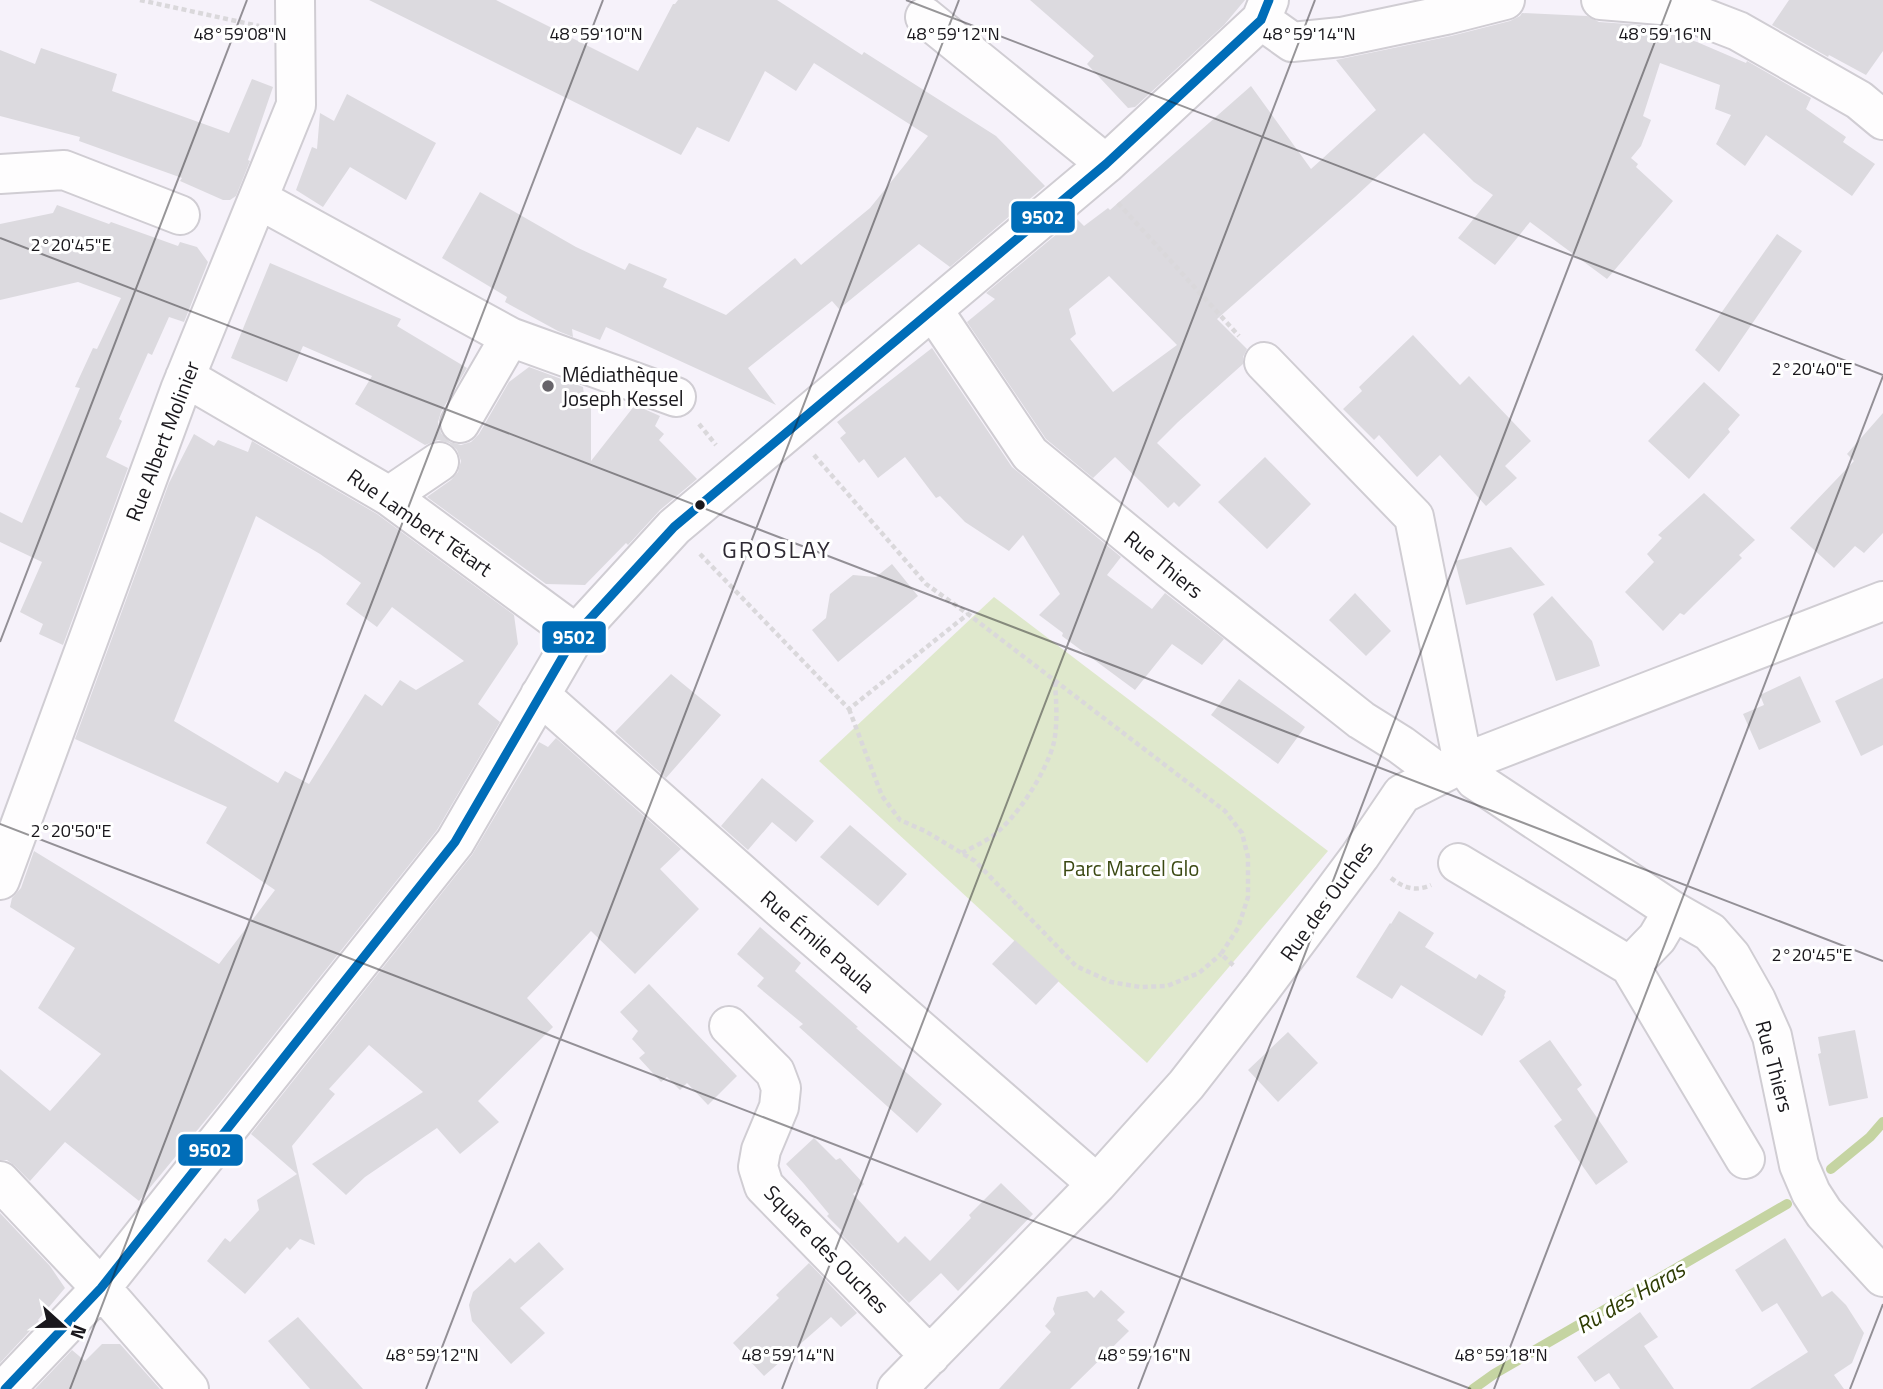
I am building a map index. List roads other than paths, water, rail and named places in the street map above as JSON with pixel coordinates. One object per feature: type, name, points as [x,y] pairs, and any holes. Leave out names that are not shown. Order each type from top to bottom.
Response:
[{"type":"street","points":[[5,1389],[101,1288],[455,842],[576,634],[674,527],[1099,170],[1265,10],[1293,42],[1341,37],[1451,7],[1505,0]]},
{"type":"street","points":[[1601,0],[1673,6],[1738,31],[1859,100],[1883,120]]},
{"type":"street","name":"Rue Albert Molinier","points":[[0,880],[185,377],[296,105],[295,17]]},
{"type":"street","points":[[925,17],[1099,170]]},
{"type":"street","points":[[0,174],[64,170],[180,215]]},
{"type":"street","points":[[258,199],[510,337],[676,397]]},
{"type":"street","name":"Rue Thiers","points":[[933,310],[1030,454],[1170,569],[1361,720],[1401,746],[1475,780],[1673,911],[1710,932],[1731,956],[1756,999],[1772,1036],[1799,1165],[1811,1193],[1824,1213],[1883,1277]]},
{"type":"street","points":[[460,423],[510,337]]},
{"type":"street","points":[[1264,362],[1414,517],[1451,768]]},
{"type":"street","name":"Rue Lambert Tétart","points":[[185,377],[389,496],[576,634]]},
{"type":"street","points":[[389,496],[439,462]]},
{"type":"street","name":"Rue des Ouches","points":[[897,1389],[1097,1184],[1186,1085],[1360,856],[1402,794],[1451,768],[1883,600]]},
{"type":"street","name":"Rue Émile Paula","points":[[540,695],[1097,1184]]},
{"type":"street","points":[[1458,863],[1630,966],[1745,1158]]},
{"type":"street","points":[[1630,966],[1657,938],[1673,911]]},
{"type":"street","name":"Square des Ouches","points":[[729,1026],[775,1072],[781,1088],[779,1107],[761,1150],[758,1167],[764,1186],[930,1356]]},
{"type":"street","points":[[0,1181],[101,1288],[189,1389]]},
{"type":"waterway","name":"Ru des Haras","points":[[1831,1169],[1870,1137],[1883,1122]]},
{"type":"waterway","name":"Ru des Haras","points":[[1473,1389],[1494,1374],[1787,1204]]},
{"type":"place","name":"Médiathèque Joseph Kessel","points":[[548,386]]},
{"type":"district","name":"GROSLAY","points":[[777,549]]},
{"type":"park label","name":"Parc Marcel Glo","points":[[1131,868]]}]
